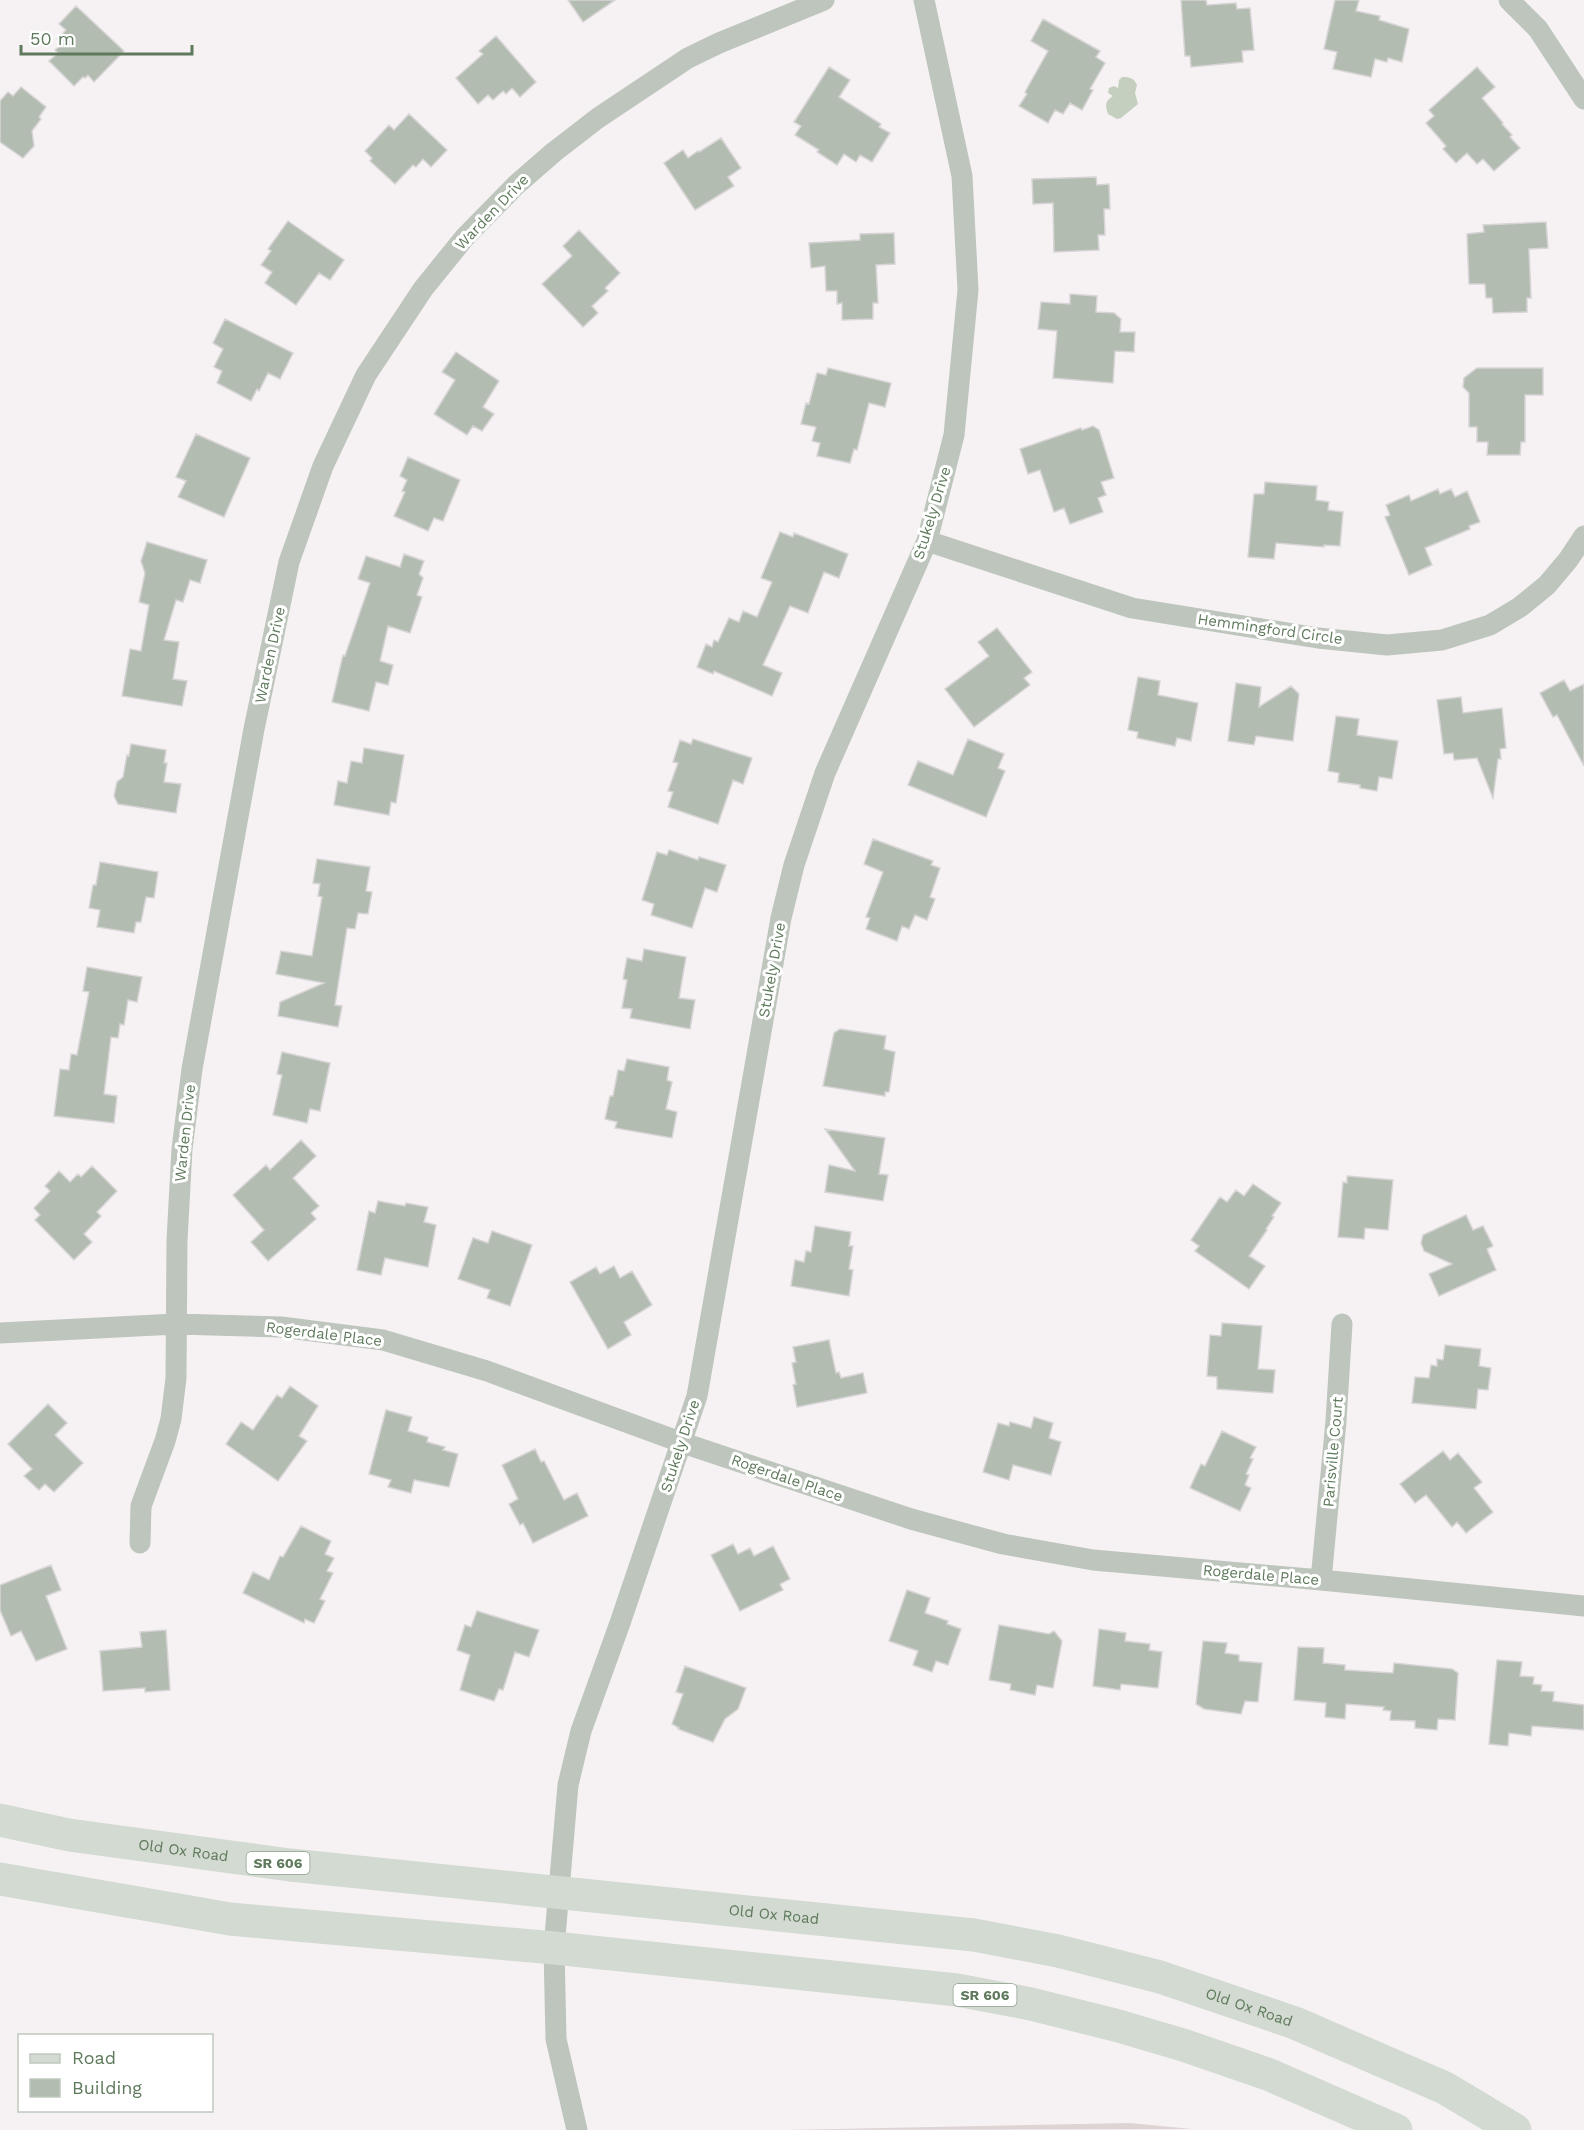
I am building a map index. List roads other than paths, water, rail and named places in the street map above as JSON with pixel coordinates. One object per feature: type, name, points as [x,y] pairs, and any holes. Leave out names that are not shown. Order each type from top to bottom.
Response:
[{"type":"main road","name":"Old Ox Road","points":[[0,1820],[69,1835],[278,1863],[974,1935],[1058,1951],[1160,1977],[1295,2023],[1445,2088],[1515,2130]]},
{"type":"main road","name":"SR 606","points":[[0,1879],[230,1919],[554,1948],[957,1990],[1031,2004],[1115,2025],[1259,2071],[1396,2130]]},
{"type":"street","name":"Warden Drive","points":[[140,1543],[141,1506],[165,1441],[171,1419],[176,1378],[177,1240],[181,1160],[192,1069],[255,729],[289,561],[323,466],[366,375],[423,289],[465,237],[516,185],[598,118],[688,58],[824,0]]},
{"type":"street","name":"Stukely Drive","points":[[577,2130],[556,2039],[554,1948],[557,1892],[568,1785],[581,1731],[698,1396],[781,918],[794,865],[834,749],[927,541],[954,435],[968,290],[962,176],[924,0]]},
{"type":"street","points":[[1509,0],[1538,29],[1584,99]]},
{"type":"street","name":"Hemmingford Circle","points":[[927,541],[1132,608],[1318,638],[1387,645],[1442,640],[1490,625],[1520,607],[1547,585],[1584,536]]},
{"type":"street","name":"Rogerdale Place","points":[[0,1333],[176,1324],[281,1327],[383,1340],[487,1371],[683,1443],[910,1520],[1003,1544],[1093,1560],[1584,1606]]},
{"type":"street","name":"Parisville Court","points":[[1321,1580],[1336,1421],[1342,1324]]}]
